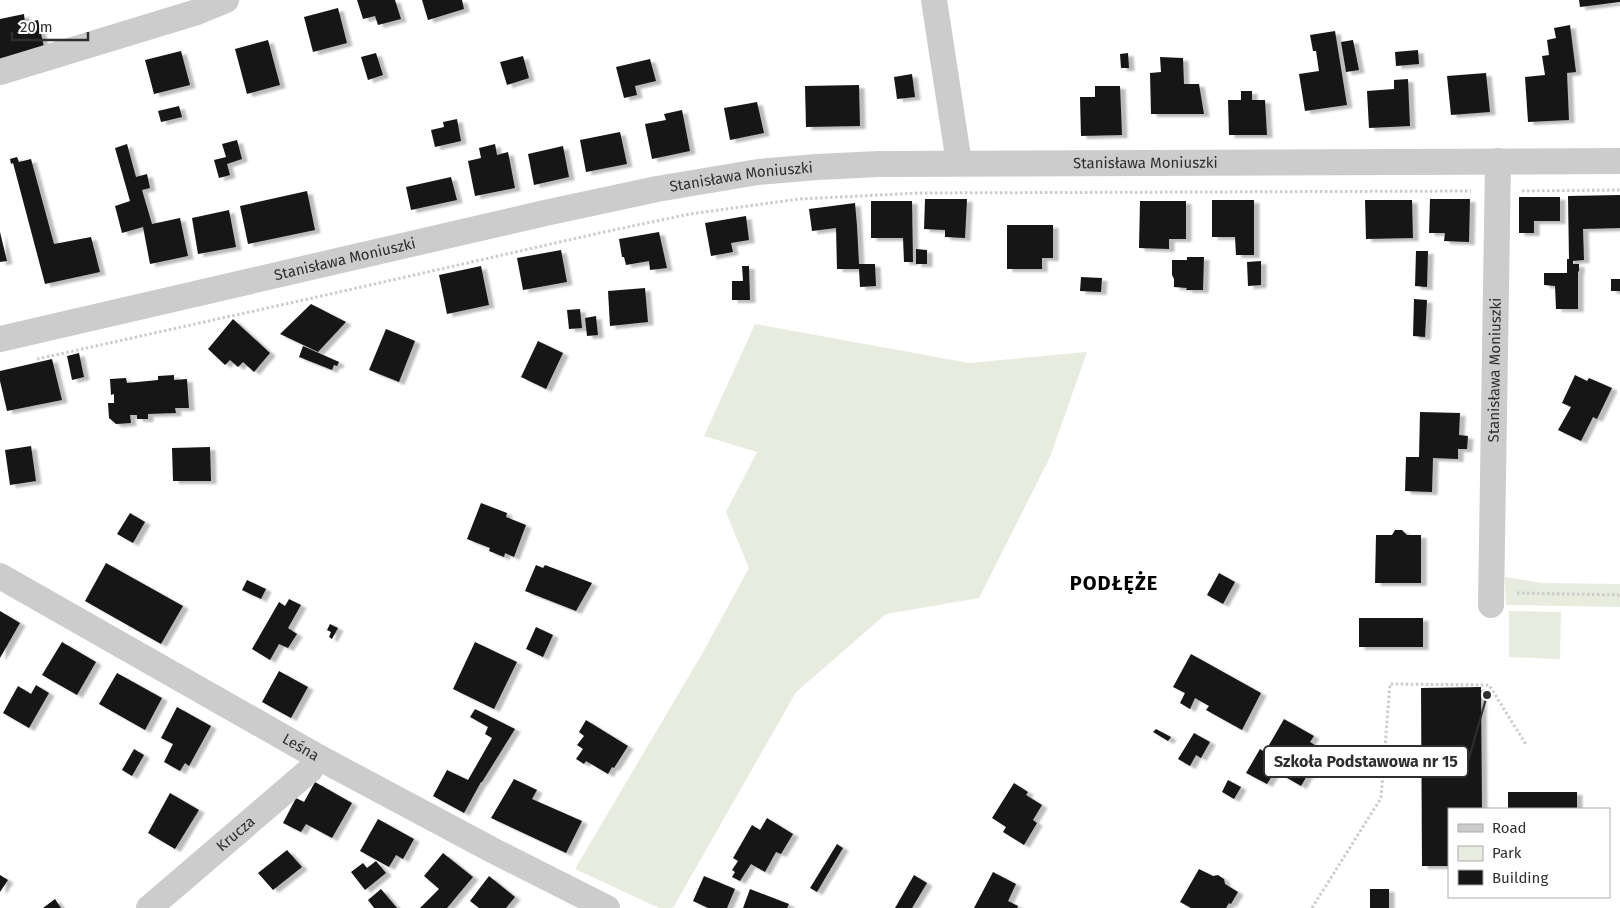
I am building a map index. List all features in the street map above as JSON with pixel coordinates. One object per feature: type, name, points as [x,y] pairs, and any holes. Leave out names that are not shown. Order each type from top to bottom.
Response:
[{"type":"street","points":[[0,72],[197,12],[226,0]]},
{"type":"street","points":[[934,0],[959,163]]},
{"type":"street","name":"Stanisława Moniuszki","points":[[1491,593],[1498,161]]},
{"type":"street","name":"Stanisława Moniuszki","points":[[0,339],[470,230],[658,189],[758,172],[879,164],[1620,161]]},
{"type":"street","name":"Leśna","points":[[0,576],[318,757],[494,851],[607,908]]},
{"type":"street","name":"Krucza","points":[[149,908],[310,770],[318,757]]},
{"type":"path","points":[[29,361],[326,296],[604,232],[690,214],[799,199],[919,193],[1620,190]]},
{"type":"path","points":[[1491,593],[1620,595]]},
{"type":"path","points":[[1312,908],[1381,798],[1390,684],[1489,685],[1527,746]]},
{"type":"green space","points":[[755,324],[969,363],[1087,352],[1050,457],[979,598],[886,614],[796,692],[673,908],[659,908],[575,869],[702,654],[749,568],[726,512],[757,452],[704,436]]},
{"type":"green space","points":[[1505,577],[1543,583],[1620,584],[1620,607],[1506,605]]},
{"type":"green space","points":[[1509,611],[1561,612],[1560,659],[1509,657]]},
{"type":"building","points":[[357,0],[395,0],[401,19],[378,25],[375,16],[363,19]]},
{"type":"building","points":[[422,0],[462,0],[464,9],[428,20]]},
{"type":"building","points":[[1579,0],[1620,0],[1620,2],[1580,7]]},
{"type":"building","points":[[338,8],[347,43],[313,52],[304,17]]},
{"type":"building","points":[[24,14],[25,23],[38,20],[44,47],[0,59],[0,19]]},
{"type":"building","points":[[1570,25],[1576,72],[1567,73],[1569,120],[1528,122],[1525,77],[1545,75],[1542,56],[1549,55],[1547,40],[1556,38],[1554,28]]},
{"type":"building","points":[[1335,31],[1347,105],[1305,111],[1299,74],[1319,71],[1316,51],[1313,51],[1310,35]]},
{"type":"building","points":[[268,40],[280,85],[247,94],[235,49]]},
{"type":"building","points":[[1353,40],[1359,70],[1346,72],[1341,42]]},
{"type":"building","points":[[1418,50],[1419,64],[1396,66],[1395,52]]},
{"type":"building","points":[[181,51],[190,85],[154,94],[145,60]]},
{"type":"building","points":[[376,53],[383,75],[368,80],[361,57]]},
{"type":"building","points":[[1128,53],[1129,68],[1121,68],[1120,54]]},
{"type":"building","points":[[523,56],[529,78],[507,85],[500,62]]},
{"type":"building","points":[[1160,57],[1183,58],[1184,84],[1199,84],[1204,114],[1151,114],[1150,73],[1161,72]]},
{"type":"building","points":[[650,59],[656,81],[635,86],[637,95],[624,98],[616,67]]},
{"type":"building","points":[[1486,73],[1490,112],[1451,115],[1447,76]]},
{"type":"building","points":[[912,74],[915,97],[897,99],[894,77]]},
{"type":"building","points":[[1408,79],[1410,126],[1369,128],[1367,91],[1394,89],[1394,80]]},
{"type":"building","points":[[859,85],[860,126],[806,127],[805,86]]},
{"type":"building","points":[[1095,86],[1120,86],[1122,135],[1081,136],[1080,97],[1095,97]]},
{"type":"building","points":[[1241,91],[1252,91],[1252,100],[1265,100],[1267,135],[1229,135],[1228,100],[1241,100]]},
{"type":"building","points":[[757,102],[764,133],[730,140],[724,108]]},
{"type":"building","points":[[179,106],[182,117],[161,122],[158,111]]},
{"type":"building","points":[[682,110],[690,151],[652,159],[645,124],[666,120],[664,114]]},
{"type":"building","points":[[457,119],[461,141],[435,147],[431,130],[444,127],[443,122]]},
{"type":"building","points":[[620,132],[627,164],[586,172],[580,140]]},
{"type":"building","points":[[237,140],[242,159],[227,164],[230,175],[219,178],[214,160],[226,157],[222,144]]},
{"type":"building","points":[[127,144],[136,177],[147,174],[150,188],[142,190],[152,224],[180,218],[188,256],[150,264],[143,227],[122,233],[115,206],[130,201],[115,148]]},
{"type":"building","points":[[495,144],[497,155],[508,152],[515,188],[475,196],[468,161],[481,158],[479,148]]},
{"type":"building","points":[[563,146],[569,177],[534,185],[528,154]]},
{"type":"building","points":[[17,157],[19,162],[31,159],[54,244],[91,237],[100,272],[45,284],[13,163],[11,164],[10,159]]},
{"type":"building","points":[[451,177],[457,200],[411,210],[406,187]]},
{"type":"building","points":[[307,191],[315,230],[248,244],[240,206]]},
{"type":"building","points":[[1620,195],[1620,228],[1583,229],[1584,260],[1573,261],[1573,264],[1579,264],[1578,309],[1556,309],[1555,286],[1544,285],[1544,273],[1567,273],[1567,259],[1569,259],[1568,196]]},
{"type":"building","points":[[1519,197],[1560,197],[1560,221],[1534,221],[1534,233],[1519,233]]},
{"type":"building","points":[[925,199],[967,199],[965,238],[945,237],[945,230],[924,229]]},
{"type":"building","points":[[1430,199],[1470,199],[1469,242],[1444,241],[1445,233],[1429,233]]},
{"type":"building","points":[[1212,200],[1254,200],[1254,255],[1236,255],[1235,237],[1212,237]]},
{"type":"building","points":[[1365,200],[1412,200],[1413,238],[1366,239]]},
{"type":"building","points":[[871,201],[912,201],[913,262],[904,262],[903,238],[871,238]]},
{"type":"building","points":[[1140,201],[1186,201],[1186,239],[1169,239],[1169,249],[1139,248]]},
{"type":"building","points":[[855,203],[859,264],[875,264],[876,286],[860,287],[859,269],[837,269],[836,228],[812,231],[809,209]]},
{"type":"building","points":[[229,210],[236,247],[198,254],[192,218]]},
{"type":"building","points":[[746,216],[749,240],[731,243],[733,252],[711,256],[705,223]]},
{"type":"building","points":[[1007,225],[1053,225],[1053,258],[1042,258],[1042,269],[1007,269]]},
{"type":"building","points":[[0,232],[7,261],[0,262]]},
{"type":"building","points":[[659,232],[667,268],[650,270],[649,261],[626,265],[624,257],[622,257],[619,239]]},
{"type":"building","points":[[916,249],[927,250],[927,264],[916,264]]},
{"type":"building","points":[[561,250],[567,282],[523,290],[517,258]]},
{"type":"building","points":[[1416,251],[1428,251],[1427,287],[1415,286]]},
{"type":"building","points":[[1187,257],[1204,257],[1203,290],[1186,290],[1187,288],[1174,287],[1172,260],[1187,260]]},
{"type":"building","points":[[1261,261],[1261,285],[1248,286],[1247,262]]},
{"type":"building","points":[[481,266],[489,305],[447,314],[439,275]]},
{"type":"building","points":[[742,266],[749,266],[750,300],[732,300],[732,281],[743,281]]},
{"type":"building","points":[[1081,277],[1102,278],[1101,292],[1080,291]]},
{"type":"building","points":[[1611,279],[1620,279],[1620,291],[1611,291]]},
{"type":"building","points":[[645,288],[648,322],[610,326],[608,291]]},
{"type":"building","points":[[1414,299],[1427,300],[1425,337],[1413,336]]},
{"type":"building","points":[[311,304],[346,322],[318,352],[280,334]]},
{"type":"building","points":[[580,309],[582,328],[569,329],[567,310]]},
{"type":"building","points":[[596,316],[598,335],[587,336],[585,318]]},
{"type":"building","points":[[233,319],[270,353],[254,372],[243,362],[238,367],[230,360],[225,365],[208,349]]},
{"type":"building","points":[[386,329],[415,341],[399,382],[369,370]]},
{"type":"building","points":[[538,341],[563,353],[546,389],[521,377]]},
{"type":"building","points":[[303,346],[339,362],[337,366],[334,365],[332,370],[299,357]]},
{"type":"building","points":[[79,353],[84,377],[72,380],[67,356]]},
{"type":"building","points":[[52,359],[62,400],[7,411],[0,381],[0,371]]},
{"type":"building","points":[[174,375],[174,380],[187,379],[189,408],[175,408],[176,413],[148,414],[148,419],[137,419],[137,415],[130,415],[131,423],[116,424],[109,418],[108,403],[114,403],[114,394],[111,395],[110,379],[126,378],[127,383],[158,380],[158,376]]},
{"type":"building","points":[[1575,375],[1587,381],[1589,378],[1612,388],[1597,419],[1593,417],[1581,441],[1558,430],[1571,407],[1562,403]]},
{"type":"building","points":[[1420,412],[1460,413],[1459,435],[1468,436],[1467,449],[1458,449],[1458,459],[1433,458],[1432,492],[1405,491],[1406,457],[1419,457]]},
{"type":"building","points":[[31,446],[36,481],[10,485],[5,450]]},
{"type":"building","points":[[210,447],[211,481],[173,481],[172,448]]},
{"type":"building","points":[[481,503],[507,513],[506,517],[526,525],[514,557],[505,553],[504,557],[489,551],[490,548],[467,539]]},
{"type":"building","points":[[130,513],[145,522],[133,543],[117,534]]},
{"type":"building","points":[[1395,530],[1402,530],[1407,535],[1421,535],[1421,583],[1375,583],[1376,535],[1392,535]]},
{"type":"building","points":[[106,563],[183,606],[161,644],[85,601]]},
{"type":"building","points":[[536,565],[543,568],[545,565],[592,583],[576,611],[525,591]]},
{"type":"building","points":[[1219,573],[1235,582],[1223,604],[1207,595]]},
{"type":"building","points":[[247,580],[266,589],[261,599],[242,590]]},
{"type":"building","points":[[289,599],[301,605],[288,628],[297,634],[288,648],[279,644],[270,660],[252,649],[279,602],[285,606]]},
{"type":"building","points":[[0,611],[20,623],[0,658]]},
{"type":"building","points":[[1359,618],[1423,618],[1423,647],[1359,647]]},
{"type":"building","points":[[330,624],[338,628],[332,639],[329,637],[331,632],[327,630]]},
{"type":"building","points":[[536,627],[553,635],[543,657],[526,649]]},
{"type":"building","points":[[62,642],[96,662],[77,695],[42,675]]},
{"type":"building","points":[[475,642],[517,662],[494,709],[453,689]]},
{"type":"building","points":[[1191,654],[1261,693],[1242,730],[1206,710],[1209,706],[1195,698],[1190,709],[1180,703],[1185,693],[1173,687]]},
{"type":"building","points":[[279,671],[308,687],[291,718],[262,702]]},
{"type":"building","points":[[117,673],[162,698],[145,730],[99,704]]},
{"type":"building","points":[[36,685],[49,693],[29,728],[3,713],[18,686],[31,694]]},
{"type":"building","points":[[1481,687],[1482,808],[1448,808],[1448,866],[1422,866],[1421,688]]},
{"type":"building","points":[[177,707],[211,726],[189,766],[185,763],[180,771],[164,762],[173,744],[161,738]]},
{"type":"building","points":[[475,709],[515,729],[481,782],[464,813],[433,796],[447,770],[468,780],[492,738],[485,734],[488,727],[470,717]]},
{"type":"building","points":[[1284,719],[1314,736],[1310,742],[1325,751],[1311,775],[1308,774],[1301,786],[1275,771],[1267,784],[1246,773],[1260,749],[1265,752]]},
{"type":"building","points":[[586,720],[628,746],[608,774],[586,761],[584,764],[576,759],[583,749],[577,745],[584,736],[579,732]]},
{"type":"building","points":[[1156,729],[1171,737],[1168,741],[1153,732]]},
{"type":"building","points":[[1194,733],[1210,742],[1201,758],[1196,755],[1190,766],[1178,759]]},
{"type":"building","points":[[134,749],[144,755],[132,776],[122,770]]},
{"type":"building","points":[[514,779],[537,790],[532,799],[582,821],[566,853],[491,818]]},
{"type":"building","points":[[1228,780],[1241,787],[1234,799],[1222,792]]},
{"type":"building","points":[[315,782],[352,803],[332,838],[306,824],[301,832],[283,823],[296,798],[304,802]]},
{"type":"building","points":[[1014,783],[1028,792],[1026,795],[1042,805],[1033,820],[1037,823],[1024,845],[1003,832],[1006,827],[992,818]]},
{"type":"building","points":[[1508,792],[1577,792],[1577,808],[1508,808]]},
{"type":"building","points":[[170,793],[199,810],[175,849],[148,833]]},
{"type":"building","points":[[767,818],[793,834],[781,854],[776,852],[765,872],[751,864],[740,881],[732,877],[735,872],[732,870],[738,861],[733,858],[752,825],[760,830]]},
{"type":"building","points":[[378,819],[414,839],[403,859],[396,855],[389,867],[360,851]]},
{"type":"building","points":[[837,844],[843,848],[817,892],[810,888]]},
{"type":"building","points":[[287,850],[302,867],[273,890],[258,873]]},
{"type":"building","points":[[443,853],[473,877],[447,908],[420,908],[439,889],[424,876]]},
{"type":"building","points":[[376,861],[386,873],[365,890],[351,872],[363,863],[367,868]]},
{"type":"building","points":[[1199,869],[1213,876],[1218,875],[1224,879],[1225,884],[1238,892],[1231,904],[1229,903],[1226,908],[1191,908],[1180,902]]},
{"type":"building","points":[[993,872],[1016,884],[1008,901],[1018,906],[1017,908],[974,908]]},
{"type":"building","points":[[0,875],[8,880],[0,892]]},
{"type":"building","points":[[914,875],[927,883],[912,908],[895,908]]},
{"type":"building","points":[[489,876],[515,897],[506,908],[479,908],[470,901]]},
{"type":"building","points":[[704,876],[735,889],[727,908],[708,908],[693,901]]},
{"type":"building","points":[[381,889],[397,908],[374,908],[368,900]]},
{"type":"building","points":[[750,889],[789,904],[787,908],[743,908]]},
{"type":"building","points":[[1370,889],[1389,889],[1389,908],[1370,908]]},
{"type":"building","points":[[55,899],[61,908],[43,908]]},
{"type":"place","name":"Szkoła Podstawowa nr 15","points":[[1487,695]]},
{"type":"district","name":"PODŁĘŻE","points":[[1114,583]]}]
